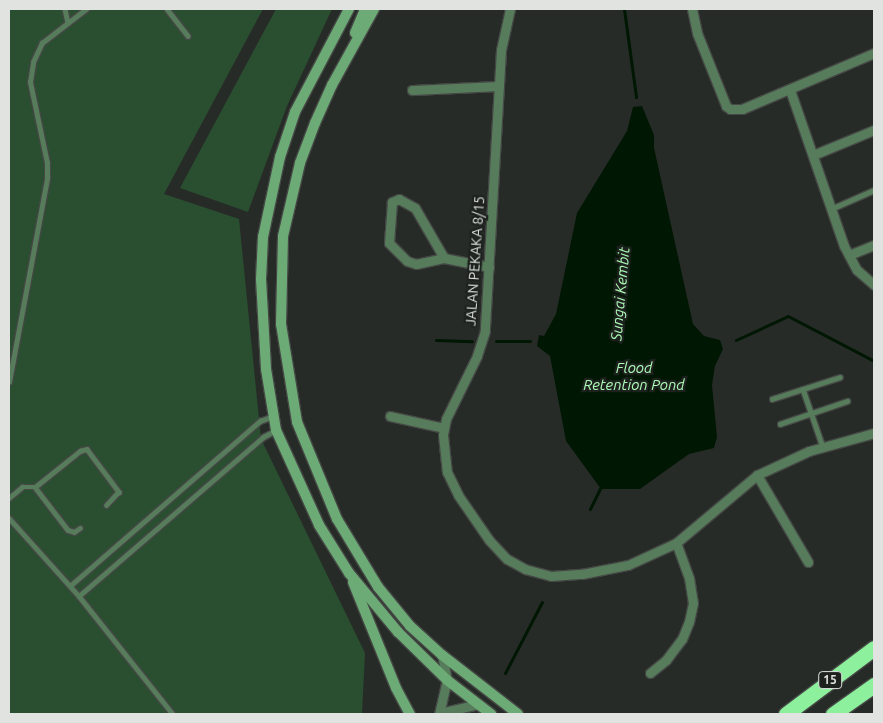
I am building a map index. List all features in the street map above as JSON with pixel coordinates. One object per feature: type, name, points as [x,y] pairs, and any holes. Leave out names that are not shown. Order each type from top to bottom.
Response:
[{"type":"highway","name":"15","points":[[786,714],[874,648]]},
{"type":"highway","name":"15","points":[[833,714],[874,684]]},
{"type":"main road","points":[[349,9],[295,112],[280,157],[263,238],[261,279],[266,368],[276,430],[319,525],[349,573],[398,632],[447,680],[491,714]]},
{"type":"main road","points":[[354,43],[365,9]]},
{"type":"main road","points":[[374,9],[354,43],[315,123],[290,205],[280,279],[286,370],[296,422],[337,519],[378,587],[410,626],[442,655],[518,714]]},
{"type":"main road","points":[[349,573],[396,688],[410,714]]},
{"type":"street","name":"JALAN PEKAKA 8/15","points":[[510,9],[501,50],[485,331],[444,428],[447,472],[458,495],[489,540],[507,559],[525,570],[551,576],[582,574],[628,565],[676,543],[757,475],[823,448],[874,433]]},
{"type":"street","points":[[692,9],[697,33],[726,106],[742,110],[874,53]]},
{"type":"street","points":[[412,90],[499,86]]},
{"type":"street","points":[[790,90],[849,255],[857,270],[874,285]]},
{"type":"street","points":[[813,155],[874,130]]},
{"type":"street","points":[[444,258],[415,208],[399,199],[392,202],[389,210],[389,243],[407,261],[416,264],[444,258],[489,267]]},
{"type":"street","points":[[849,255],[874,245]]},
{"type":"street","points":[[390,416],[444,428]]},
{"type":"street","points":[[757,475],[808,562]]},
{"type":"street","points":[[650,673],[677,646],[689,622],[693,603],[689,578],[676,543]]},
{"type":"street","points":[[442,655],[447,670],[447,680],[439,714],[478,704]]},
{"type":"lane","points":[[64,9],[68,22]]},
{"type":"lane","points":[[9,381],[47,178],[47,163],[30,82],[33,62],[42,43],[86,9]]},
{"type":"lane","points":[[167,9],[188,36]]},
{"type":"lane","points":[[831,209],[874,190]]},
{"type":"lane","points":[[772,399],[840,376]]},
{"type":"lane","points":[[803,389],[823,448]]},
{"type":"lane","points":[[780,424],[847,401]]},
{"type":"lane","points":[[70,586],[260,421],[274,416]]},
{"type":"lane","points":[[80,596],[263,437],[276,430]]},
{"type":"lane","points":[[9,498],[22,487],[35,487],[80,450],[86,450],[119,492],[107,505]]},
{"type":"lane","points":[[35,487],[68,530],[74,532],[80,528]]},
{"type":"lane","points":[[9,518],[80,596],[173,714]]},
{"type":"green space","points":[[9,9],[263,9],[164,194],[239,219],[261,439],[365,653],[362,714],[9,714]]},
{"type":"green space","points":[[276,9],[332,9],[287,106],[248,212],[180,188]]},
{"type":"water","name":"Flood Retention Pond","points":[[642,106],[654,135],[654,148],[693,324],[704,336],[720,340],[723,349],[715,366],[712,385],[717,437],[714,448],[689,454],[640,489],[601,489],[566,441],[550,356],[537,346],[539,335],[544,336],[556,314],[577,213],[627,131],[633,107]]},
{"type":"waterway","name":"Sungai Kembit","points":[[624,9],[636,97]]},
{"type":"waterway","points":[[736,340],[788,316],[874,361]]},
{"type":"waterway","points":[[436,340],[472,341]]},
{"type":"waterway","points":[[496,341],[530,341]]},
{"type":"waterway","name":"Sungai Kembit","points":[[590,509],[601,486]]},
{"type":"waterway","name":"Sungai Kembit","points":[[505,673],[542,602]]}]
